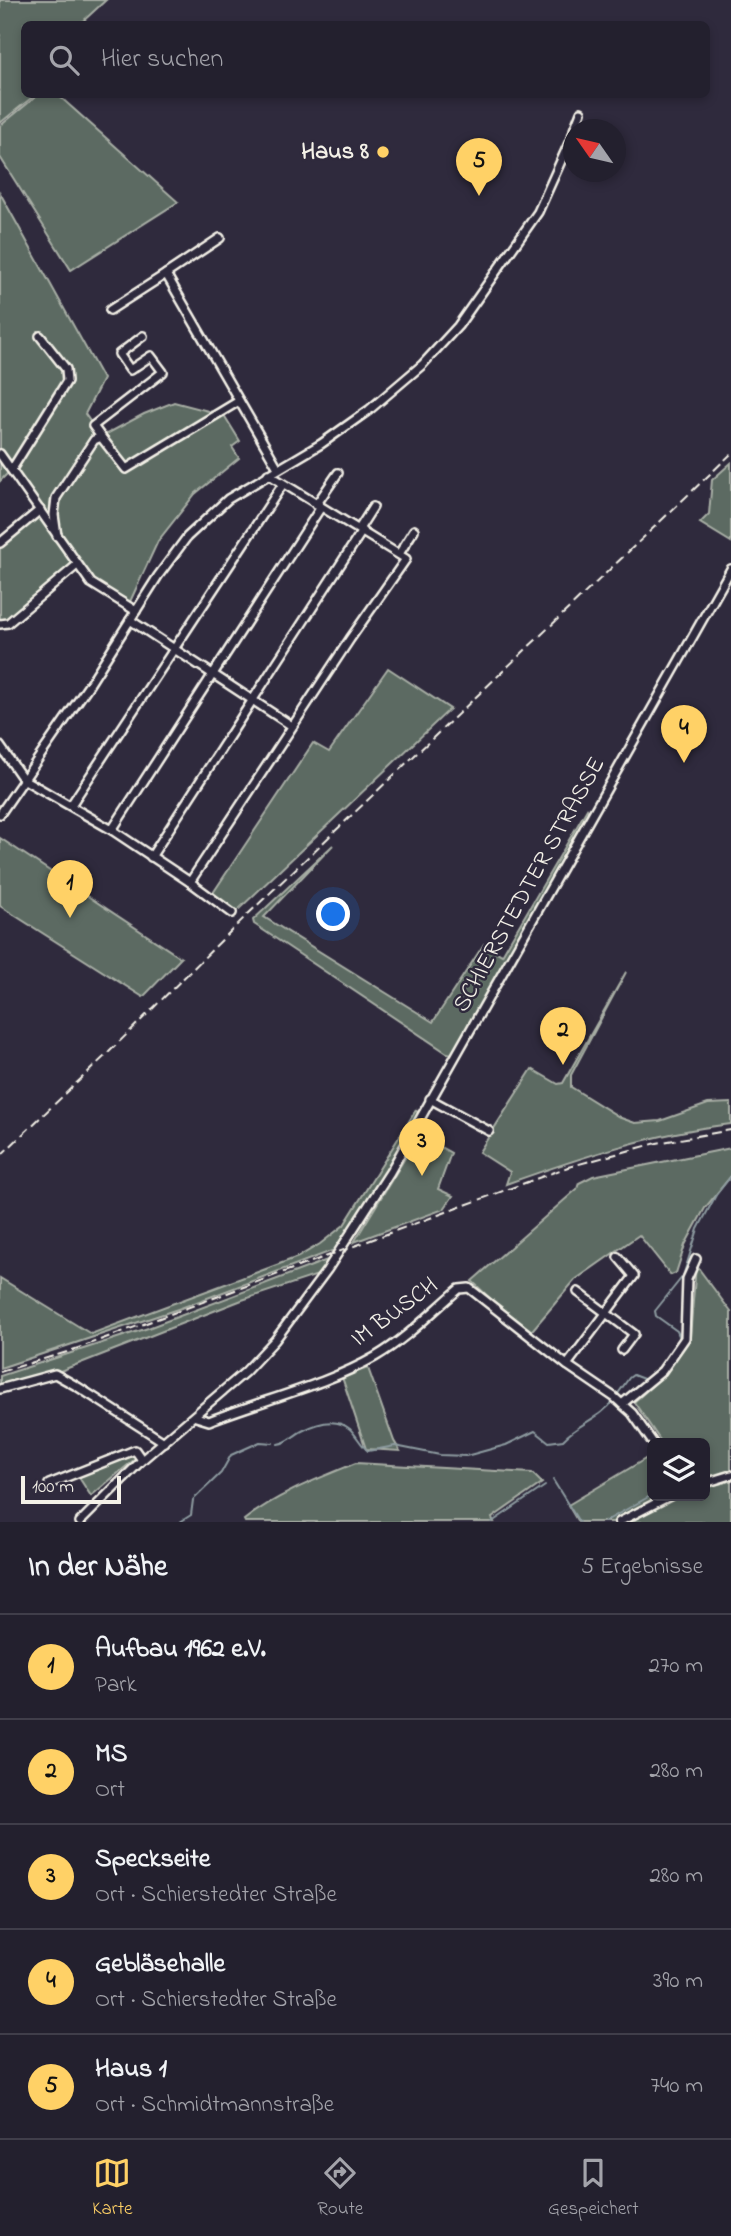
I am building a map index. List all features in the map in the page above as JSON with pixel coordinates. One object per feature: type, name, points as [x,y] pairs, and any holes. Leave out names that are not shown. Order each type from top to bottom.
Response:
[{"type":"street","points":[[578,119],[581,112]]},
{"type":"street","points":[[0,814],[187,537],[228,499],[321,443],[369,410],[422,365],[458,326],[538,212],[563,156]]},
{"type":"street","points":[[110,310],[220,238]]},
{"type":"street","points":[[166,274],[278,468]]},
{"type":"street","points":[[12,468],[67,381],[66,369],[40,336]]},
{"type":"street","points":[[143,336],[119,354],[130,370],[151,356],[163,372],[93,426],[126,468],[239,401]]},
{"type":"street","points":[[57,536],[54,515],[56,498],[94,440],[101,437]]},
{"type":"street","points":[[0,454],[92,583],[136,611]]},
{"type":"street","points":[[112,830],[214,674],[338,472]]},
{"type":"street","points":[[268,474],[402,556]]},
{"type":"street","points":[[71,805],[283,484]]},
{"type":"street","points":[[151,857],[373,507]]},
{"type":"street","points":[[0,543],[40,510]]},
{"type":"street","points":[[190,883],[402,556],[414,530]]},
{"type":"street","points":[[0,624],[8,623],[77,565]]},
{"type":"street","name":"SCHIERSTEDTER STRASSE","points":[[80,1522],[142,1460],[245,1373],[300,1308],[357,1226],[731,569]]},
{"type":"street","points":[[130,620],[292,726]]},
{"type":"street","points":[[0,747],[23,779],[112,830],[232,913]]},
{"type":"street","points":[[430,1099],[489,1131]]},
{"type":"street","points":[[566,1365],[634,1276],[618,1257]]},
{"type":"street","points":[[618,1401],[662,1371],[685,1338],[687,1279],[696,1259]]},
{"type":"street","name":"IM BUSCH","points":[[196,1416],[209,1421],[326,1378],[375,1356],[415,1327],[459,1289],[468,1288],[566,1365],[618,1401],[632,1413],[650,1438]]},
{"type":"street","points":[[578,1292],[634,1334],[622,1350]]},
{"type":"street","points":[[0,1389],[55,1374],[163,1443]]},
{"type":"street","points":[[49,1484],[135,1450],[142,1460]]},
{"type":"street","points":[[710,1481],[731,1475]]},
{"type":"street","points":[[619,1522],[660,1501]]},
{"type":"green space","points":[[0,0],[106,0],[83,21],[21,21],[21,98],[31,98],[0,123]]},
{"type":"green space","points":[[34,98],[61,98],[178,202],[71,270],[0,157],[0,126]]},
{"type":"green space","points":[[0,193],[103,379],[85,414],[101,437],[144,414],[174,402],[224,415],[240,441],[232,447],[239,458],[195,494],[158,541],[128,606],[91,583],[77,565],[8,623],[0,624],[0,543],[40,510],[12,469],[0,481]]},
{"type":"green space","points":[[731,463],[731,542],[700,523],[709,514],[712,480]]},
{"type":"green space","points":[[388,668],[450,709],[236,911],[213,893],[313,743],[329,752]]},
{"type":"green space","points":[[587,809],[589,813],[452,1054],[254,924],[253,920],[333,845],[264,917],[433,1022],[484,944],[502,955]]},
{"type":"green space","points":[[0,838],[181,958],[143,997],[0,906]]},
{"type":"green space","points":[[626,972],[571,1075],[571,1087],[621,1118],[635,1123],[660,1121],[708,1104],[731,1103],[731,1124],[645,1140],[506,1184],[510,1172],[479,1152],[532,1069],[558,1084],[563,1083]]},
{"type":"green space","points":[[416,1110],[418,1113],[389,1168],[337,1249],[181,1308],[0,1368],[0,1278],[91,1334],[298,1257],[344,1225]]},
{"type":"green space","points":[[419,1135],[451,1153],[438,1189],[453,1196],[444,1209],[354,1242]]},
{"type":"green space","points":[[731,1148],[731,1176],[705,1208],[685,1245],[676,1273],[671,1275],[639,1235],[575,1280],[528,1335],[472,1281],[577,1189],[579,1183],[593,1176]]},
{"type":"green space","points":[[330,1259],[318,1275],[242,1300],[50,1375],[0,1389],[0,1376],[148,1328]]},
{"type":"green space","points":[[696,1265],[731,1312],[731,1522],[578,1522],[568,1505],[647,1458],[647,1501],[710,1501],[710,1438],[659,1438],[634,1402],[664,1375],[690,1337]]},
{"type":"green space","points":[[368,1368],[400,1451],[366,1449],[342,1377]]},
{"type":"green space","points":[[131,1455],[135,1459],[91,1496],[78,1476]]},
{"type":"green space","points":[[356,1463],[532,1473],[542,1483],[492,1518],[494,1522],[245,1522],[244,1520],[257,1511],[284,1495]]},
{"type":"waterway","points":[[657,1371],[680,1338],[677,1331],[656,1316],[655,1311],[683,1276],[698,1229],[716,1195],[731,1176]]},
{"type":"waterway","points":[[617,1395],[633,1375],[646,1380]]},
{"type":"waterway","points":[[278,1444],[314,1426],[333,1422],[350,1429],[368,1451],[395,1446],[440,1455],[466,1456],[506,1445],[535,1431],[549,1442],[563,1440],[603,1412],[614,1400]]},
{"type":"waterway","points":[[180,1522],[191,1515],[193,1500],[221,1473],[231,1455],[260,1442],[273,1443]]},
{"type":"waterway","points":[[553,1480],[579,1522]]},
{"type":"waterway","points":[[492,1522],[545,1486]]},
{"type":"waterway","points":[[604,1522],[647,1498]]},
{"type":"railway","points":[[0,1156],[247,915],[731,454]]},
{"type":"railway","points":[[0,1372],[67,1352],[568,1167],[657,1143],[731,1130]]},
{"type":"place","name":"Haus 8","points":[[383,152]]},
{"type":"place","name":"Haus 1","points":[[479,196]]},
{"type":"place","name":"Gebläsehalle","points":[[684,763]]},
{"type":"place","name":"Aufbau 1962 e.V.","points":[[70,918]]},
{"type":"place","name":"MS","points":[[563,1065]]},
{"type":"place","name":"Speckseite","points":[[422,1176]]}]
